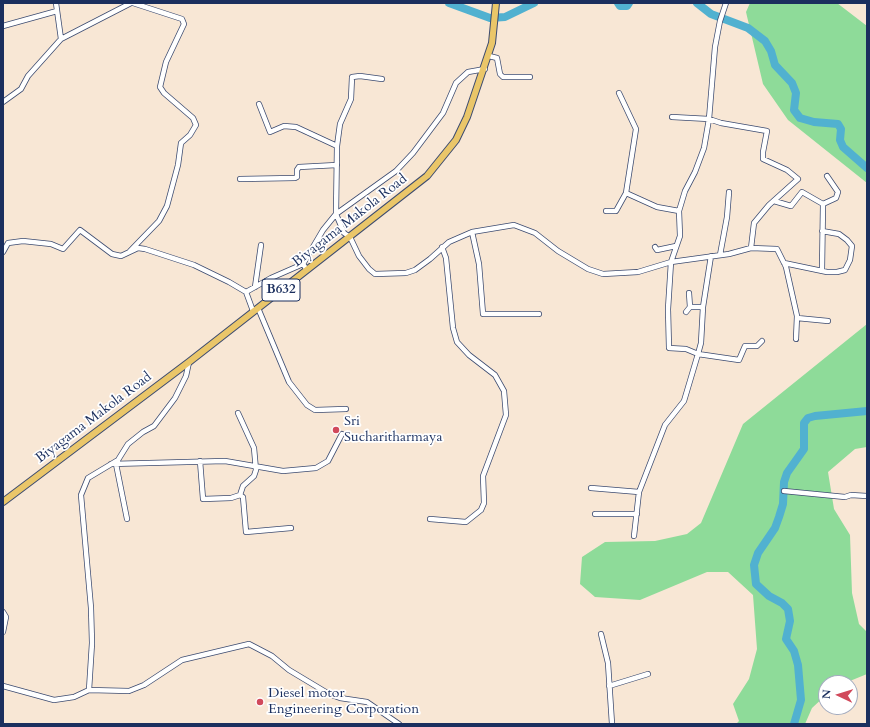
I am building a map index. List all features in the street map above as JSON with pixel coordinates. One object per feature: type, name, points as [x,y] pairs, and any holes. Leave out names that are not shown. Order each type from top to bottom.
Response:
[{"type":"main road","name":"Biyagama Makola Road","points":[[3,502],[189,362],[416,186],[437,165],[456,140],[467,117],[485,69],[494,28],[496,5]]},
{"type":"street","points":[[56,3],[61,39]]},
{"type":"street","points":[[3,102],[21,89],[28,76],[61,39],[132,3],[182,19],[184,24],[166,62],[160,87],[164,93],[193,118],[196,125],[190,135],[181,143],[178,166],[167,206],[159,221],[130,251]]},
{"type":"street","points":[[726,3],[720,21],[715,47],[709,119],[704,148],[695,172],[685,191],[679,211],[680,236],[671,262],[668,309],[669,348],[686,349],[698,354],[739,360],[745,346],[757,346],[762,341]]},
{"type":"street","points":[[3,26],[58,11]]},
{"type":"street","points":[[489,56],[497,58],[500,74],[503,77],[530,78]]},
{"type":"street","points":[[246,292],[303,264],[323,230],[336,214],[396,171],[413,153],[443,113],[456,83],[468,72],[485,69]]},
{"type":"street","points":[[382,79],[360,76],[352,77],[351,99],[340,124],[337,146],[336,214],[344,233],[350,237],[358,256],[375,274],[406,274],[414,270],[448,242],[472,232],[514,225],[535,233],[558,251],[588,269],[603,274],[638,272],[671,262],[720,255],[751,248],[777,250],[784,263],[797,318],[796,339]]},
{"type":"street","points":[[606,211],[616,211],[626,193],[636,129],[619,93]]},
{"type":"street","points":[[259,104],[270,132],[284,126],[296,127],[337,146]]},
{"type":"street","points":[[672,117],[709,119],[721,123],[767,131],[763,159],[787,170],[798,178],[754,223],[751,248]]},
{"type":"street","points":[[240,179],[297,178],[297,170],[300,167],[337,165]]},
{"type":"street","points":[[823,204],[836,198],[838,192],[826,176]]},
{"type":"street","points":[[720,255],[728,217],[729,192]]},
{"type":"street","points":[[774,201],[791,206],[802,192],[823,204]]},
{"type":"street","points":[[626,193],[657,207],[679,211]]},
{"type":"street","points":[[822,270],[823,204]]},
{"type":"street","points":[[3,252],[8,243],[23,241],[51,244],[63,249],[80,230],[112,254],[121,256],[138,248],[194,265],[246,292],[256,309],[290,382],[307,405],[315,410],[346,409]]},
{"type":"street","points":[[784,263],[837,272],[845,270],[850,260],[852,246],[840,234],[822,230]]},
{"type":"street","points":[[472,232],[479,264],[483,314],[539,314]]},
{"type":"street","points":[[255,287],[261,245]]},
{"type":"street","points":[[655,247],[657,250],[676,246]]},
{"type":"street","points":[[430,519],[466,522],[481,510],[484,503],[483,476],[506,415],[504,391],[495,375],[469,355],[457,342],[453,328],[446,258],[442,248]]},
{"type":"street","points":[[634,536],[639,492],[665,425],[684,401],[698,354],[701,343],[703,307],[711,256]]},
{"type":"street","points":[[303,264],[307,270]]},
{"type":"street","points":[[686,312],[690,307],[689,293]]},
{"type":"street","points":[[690,307],[703,307]]},
{"type":"street","points":[[797,318],[828,321]]},
{"type":"street","points":[[89,690],[92,643],[91,608],[81,495],[88,478],[118,460],[128,444],[143,432],[154,426],[175,398],[186,376],[189,362]]},
{"type":"street","points":[[238,413],[254,448],[254,465],[256,470],[254,476],[243,486],[240,495]]},
{"type":"street","points":[[111,464],[225,461],[283,471],[316,468],[328,461],[342,434]]},
{"type":"street","points":[[200,461],[202,499],[231,498],[240,495]]},
{"type":"street","points":[[116,464],[127,519]]},
{"type":"street","points":[[591,488],[639,492]]},
{"type":"street","points":[[784,491],[845,497],[851,495],[867,496]]},
{"type":"street","points":[[240,495],[243,497],[246,532],[290,528]]},
{"type":"street","points":[[595,514],[637,514]]},
{"type":"street","points":[[3,612],[6,617],[3,632]]},
{"type":"street","points":[[601,634],[608,663],[612,724]]},
{"type":"street","points":[[3,686],[54,700],[74,696],[89,690],[122,691],[138,688],[182,660],[249,644],[272,656],[289,670],[329,694],[340,698],[367,702],[399,724]]},
{"type":"street","points":[[609,686],[648,674]]},
{"type":"green space","points":[[750,3],[837,3],[867,26],[867,183],[788,120],[763,84],[746,12]]},
{"type":"green space","points":[[867,324],[867,447],[855,449],[828,472],[834,509],[850,535],[852,593],[859,624],[867,632],[867,674],[858,678],[858,675],[818,675],[818,702],[812,708],[805,724],[736,724],[739,721],[733,704],[749,679],[757,649],[753,595],[728,572],[707,572],[640,600],[595,597],[580,584],[582,557],[605,542],[655,541],[687,534],[701,523],[743,424]]},
{"type":"waterway","points":[[449,3],[490,18],[505,17],[534,3]]},
{"type":"waterway","points":[[618,3],[620,6],[627,6],[629,3]]},
{"type":"waterway","points":[[697,3],[711,14],[748,28],[765,41],[771,51],[775,65],[792,83],[796,93],[794,110],[800,118],[814,122],[838,124],[841,129],[840,140],[843,147],[867,168]]},
{"type":"waterway","points":[[794,724],[801,700],[798,665],[794,651],[786,639],[790,621],[788,609],[782,603],[769,596],[756,584],[754,565],[758,553],[775,528],[779,517],[783,504],[784,482],[787,473],[804,449],[804,423],[808,418],[815,416],[867,411]]},
{"type":"place","name":"Sri Sucharitharmaya","points":[[336,430]]},
{"type":"place","name":"Diesel motor Engineering Corporation","points":[[260,702]]}]
